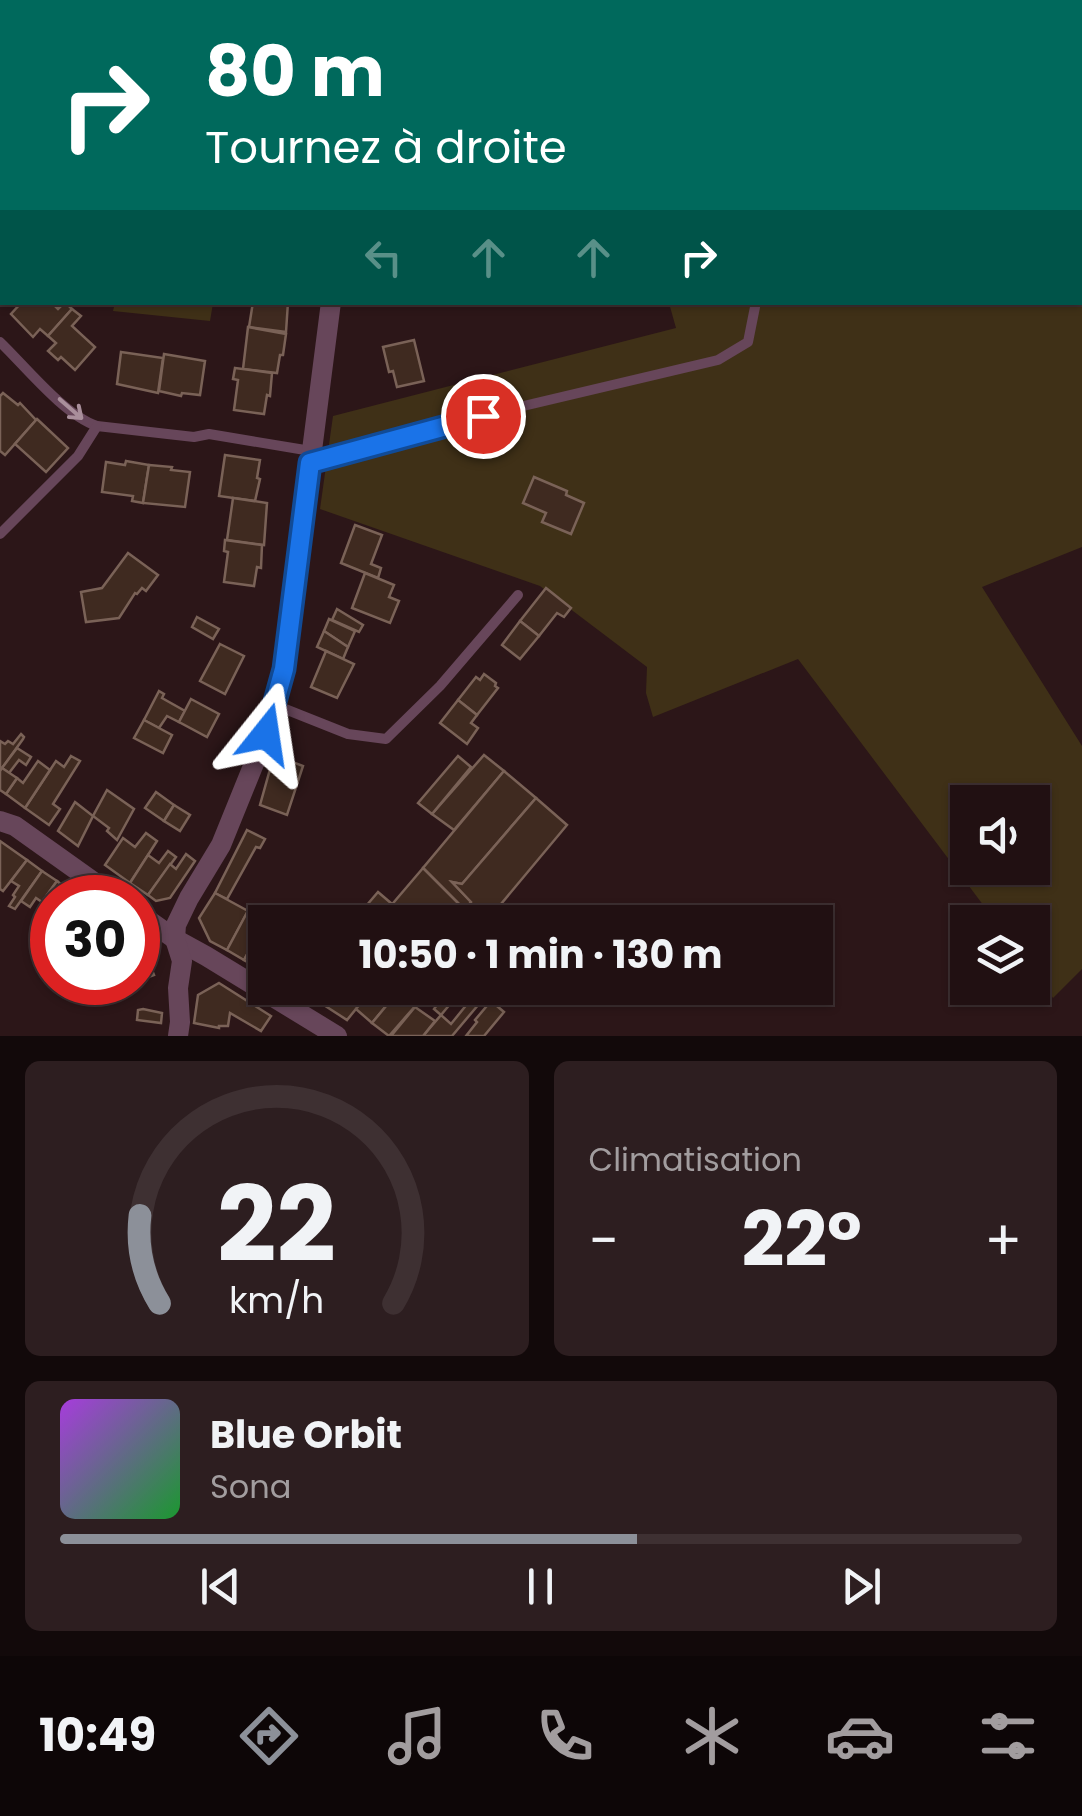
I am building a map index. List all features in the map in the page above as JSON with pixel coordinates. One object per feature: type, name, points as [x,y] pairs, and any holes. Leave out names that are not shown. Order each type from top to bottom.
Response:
[{"type":"street","points":[[178,1036],[182,960],[175,939],[176,926],[228,827],[266,734],[284,669],[331,305]]},
{"type":"street","points":[[0,821],[15,826],[84,875]]},
{"type":"street","points":[[160,928],[338,1036]]},
{"type":"lane","points":[[0,342],[85,422],[194,437],[209,434],[310,457],[718,360],[748,342],[755,305]]},
{"type":"lane","points":[[0,534],[78,456],[97,426]]},
{"type":"lane","points":[[274,705],[348,734],[386,739],[440,686],[518,596]]},
{"type":"shaded area","points":[[114,305],[213,305],[210,321],[113,311]]},
{"type":"shaded area","points":[[670,305],[1082,305],[1082,547],[982,587],[1082,746],[1082,969],[1053,998],[1050,905],[983,905],[968,885],[1050,885],[1050,785],[950,785],[950,861],[798,659],[653,717],[646,693],[647,667],[540,586],[320,509],[333,416],[676,328]]},
{"type":"building","points":[[19,305],[54,305],[58,309],[68,305],[72,309],[48,336],[40,329],[33,337],[11,314]]},
{"type":"building","points":[[253,305],[288,305],[286,332],[249,327]]},
{"type":"building","points":[[72,309],[81,316],[72,326],[95,347],[75,370],[48,351],[56,343],[48,336]]},
{"type":"building","points":[[248,327],[286,334],[277,373],[243,369]]},
{"type":"building","points":[[414,340],[424,381],[397,387],[383,347]]},
{"type":"building","points":[[121,352],[163,358],[158,393],[117,384]]},
{"type":"building","points":[[164,354],[205,361],[200,395],[159,391]]},
{"type":"building","points":[[235,368],[272,373],[264,414],[234,410],[238,380],[233,379]]},
{"type":"building","points":[[3,393],[20,403],[36,420],[5,455],[0,451]]},
{"type":"building","points":[[37,419],[68,448],[46,472],[15,444]]},
{"type":"building","points":[[225,455],[260,460],[255,501],[219,496]]},
{"type":"building","points":[[126,461],[149,465],[143,503],[132,501],[133,496],[102,492],[106,462],[125,465]]},
{"type":"building","points":[[149,465],[190,472],[185,507],[143,503]]},
{"type":"building","points":[[534,477],[584,503],[571,534],[542,522],[546,513],[523,503]]},
{"type":"building","points":[[233,498],[267,503],[264,545],[227,540]]},
{"type":"building","points":[[355,525],[382,535],[371,564],[381,568],[378,578],[341,563]]},
{"type":"building","points":[[225,540],[262,545],[261,568],[257,567],[254,586],[224,582],[228,552],[224,551]]},
{"type":"building","points":[[128,553],[158,575],[146,591],[142,588],[135,593],[119,618],[86,622],[81,592],[102,588]]},
{"type":"building","points":[[365,573],[394,585],[389,597],[399,601],[390,623],[352,608]]},
{"type":"building","points":[[546,588],[571,608],[564,617],[557,613],[539,636],[520,621]]},
{"type":"building","points":[[337,609],[363,625],[359,632],[332,620]]},
{"type":"building","points":[[197,617],[219,629],[213,639],[192,627]]},
{"type":"building","points":[[329,619],[355,631],[348,647],[324,631]]},
{"type":"building","points":[[520,621],[539,636],[520,659],[502,645]]},
{"type":"building","points":[[324,631],[348,647],[343,659],[317,647]]},
{"type":"building","points":[[220,644],[244,656],[225,694],[200,681]]},
{"type":"building","points":[[326,651],[354,664],[337,698],[311,687]]},
{"type":"building","points":[[484,674],[498,688],[477,715],[458,700],[476,677],[480,680]]},
{"type":"building","points":[[159,691],[164,694],[162,698],[185,711],[179,722],[167,716],[159,728],[144,720]]},
{"type":"building","points":[[191,699],[219,714],[207,737],[179,722]]},
{"type":"building","points":[[458,700],[477,715],[471,723],[478,728],[467,744],[440,723]]},
{"type":"building","points":[[144,720],[172,735],[163,753],[134,738]]},
{"type":"building","points":[[21,734],[23,739],[0,771],[0,741],[13,744]]},
{"type":"building","points":[[17,748],[31,757],[26,765],[19,760],[9,773],[2,768]]},
{"type":"building","points":[[274,755],[303,766],[287,815],[260,805]]},
{"type":"building","points":[[484,755],[504,771],[454,830],[432,814]]},
{"type":"building","points":[[71,756],[80,761],[53,804],[60,809],[49,825],[25,808],[56,761],[64,767]]},
{"type":"building","points":[[458,756],[471,767],[432,814],[418,803]]},
{"type":"building","points":[[38,761],[50,770],[25,808],[6,794],[17,778],[23,783]]},
{"type":"building","points":[[2,768],[17,778],[6,794],[0,790]]},
{"type":"building","points":[[504,771],[536,798],[462,884],[452,882],[471,902],[469,905],[460,905],[423,868]]},
{"type":"building","points":[[107,790],[134,809],[117,840],[93,816]]},
{"type":"building","points":[[156,792],[174,805],[164,821],[145,808]]},
{"type":"building","points":[[536,798],[567,825],[500,905],[469,905],[471,902],[452,882],[462,884]]},
{"type":"building","points":[[75,802],[93,816],[78,846],[58,831]]},
{"type":"building","points":[[174,805],[190,815],[180,831],[164,821]]},
{"type":"building","points":[[247,830],[265,839],[260,848],[256,847],[227,899],[215,893]]},
{"type":"building","points":[[146,833],[157,841],[135,875],[119,875],[105,865],[123,838],[135,847]]},
{"type":"building","points":[[0,841],[27,860],[3,891],[0,889]]},
{"type":"building","points":[[168,851],[176,857],[160,879],[160,875],[135,875],[148,855],[159,863]]},
{"type":"building","points":[[186,854],[195,861],[170,898],[160,900],[160,878],[170,864],[176,869]]},
{"type":"building","points":[[27,860],[42,871],[30,875],[30,888],[15,909],[9,906],[19,886],[11,881]]},
{"type":"building","points":[[423,868],[460,905],[391,905]]},
{"type":"building","points":[[30,888],[30,907],[21,901]]},
{"type":"building","points":[[378,892],[392,904],[391,905],[367,905]]},
{"type":"building","points":[[215,893],[248,911],[227,950],[210,941],[199,918]]},
{"type":"building","points":[[248,911],[248,953],[244,960],[227,950]]},
{"type":"building","points":[[219,983],[248,1005],[271,1016],[261,1031],[230,1013],[228,1026],[194,1023],[198,995]]},
{"type":"building","points":[[324,1005],[359,1005],[347,1020]]},
{"type":"building","points":[[359,1005],[387,1005],[372,1023],[356,1009]]},
{"type":"building","points":[[387,1005],[416,1005],[389,1036],[372,1023]]},
{"type":"building","points":[[437,1005],[449,1005],[441,1015],[434,1009]]},
{"type":"building","points":[[466,1005],[478,1005],[452,1036],[423,1036],[441,1015],[451,1024]]},
{"type":"building","points":[[488,1005],[496,1005],[504,1012],[484,1036],[466,1036]]},
{"type":"building","points":[[415,1007],[435,1021],[423,1036],[391,1036]]},
{"type":"building","points":[[138,1010],[162,1013],[161,1023],[137,1020]]},
{"type":"route","points":[[266,734],[284,669],[310,463],[483,416]]}]
